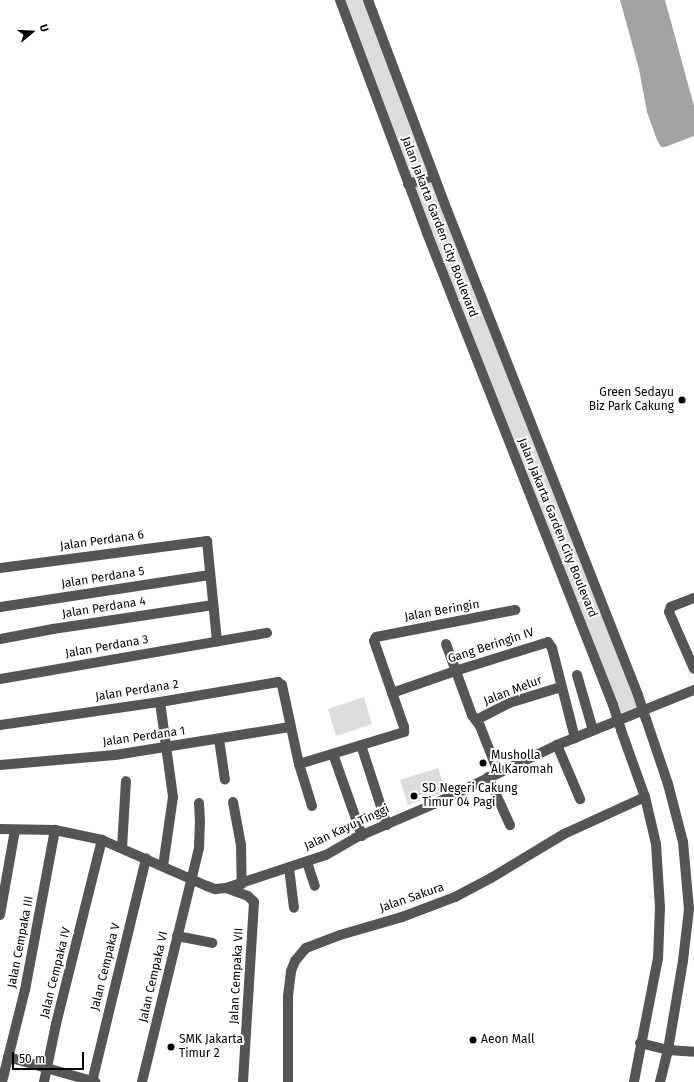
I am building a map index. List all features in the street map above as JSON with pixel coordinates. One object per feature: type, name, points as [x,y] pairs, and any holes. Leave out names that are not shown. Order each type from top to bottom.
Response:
[{"type":"street","name":"Jalan Jakarta Garden City Boulevard","points":[[340,0],[408,184],[613,705],[645,797],[656,844],[660,907],[658,958],[640,1043],[634,1082]]},
{"type":"street","name":"Jalan Jakarta Garden City Boulevard","points":[[368,0],[434,176],[638,695],[668,784],[683,842],[689,909],[683,961],[668,1050],[660,1082]]},
{"type":"street","points":[[408,184],[434,176]]},
{"type":"street","name":"Jalan Perdana 6","points":[[0,568],[206,541],[208,542],[210,575]]},
{"type":"street","points":[[210,575],[217,642]]},
{"type":"street","name":"Jalan Perdana 5","points":[[0,607],[210,575]]},
{"type":"street","points":[[694,598],[671,607],[669,612],[694,669]]},
{"type":"street","name":"Jalan Perdana 4","points":[[0,639],[53,629],[213,605]]},
{"type":"street","name":"Jalan Beringin","points":[[392,693],[374,639],[378,636],[515,610]]},
{"type":"street","name":"Jalan Perdana 3","points":[[0,679],[267,634]]},
{"type":"street","name":"Gang Beringin IV","points":[[392,693],[455,671],[548,642],[552,648],[575,738]]},
{"type":"street","points":[[446,644],[455,671],[498,772]]},
{"type":"street","points":[[577,675],[593,730]]},
{"type":"street","name":"Jalan Perdana 2","points":[[0,725],[160,702],[278,682],[282,685],[290,727]]},
{"type":"street","name":"Jalan Melur","points":[[476,720],[509,703],[561,687]]},
{"type":"street","name":"Jalan Kayu Tinggi","points":[[0,829],[55,830],[102,840],[215,889],[226,888],[242,884],[326,855],[362,836],[557,745],[694,690]]},
{"type":"street","points":[[299,764],[404,732],[405,729],[392,693]]},
{"type":"street","points":[[160,702],[173,797],[163,866]]},
{"type":"street","points":[[290,727],[299,764],[312,806]]},
{"type":"street","name":"Jalan Perdana 1","points":[[0,765],[115,755],[290,727]]},
{"type":"street","points":[[219,739],[225,780]]},
{"type":"street","points":[[361,745],[388,825]]},
{"type":"street","points":[[557,745],[580,799]]},
{"type":"street","points":[[333,754],[362,836]]},
{"type":"street","points":[[488,777],[510,825]]},
{"type":"street","points":[[122,848],[126,781]]},
{"type":"street","name":"Jalan Sakura","points":[[288,1082],[288,996],[291,971],[295,961],[306,948],[334,937],[402,917],[455,897],[491,878],[564,834],[645,797]]},
{"type":"street","points":[[233,802],[241,844],[242,884]]},
{"type":"street","name":"Jalan Cempaka VI","points":[[142,1082],[199,848],[199,803]]},
{"type":"street","points":[[0,916],[16,830]]},
{"type":"street","name":"Jalan Cempaka III","points":[[2,1082],[25,990],[55,830]]},
{"type":"street","name":"Jalan Cempaka IV","points":[[44,1082],[102,840]]},
{"type":"street","name":"Jalan Cempaka V","points":[[92,1082],[146,858]]},
{"type":"street","points":[[307,862],[315,886]]},
{"type":"street","points":[[288,868],[294,908]]},
{"type":"street","name":"Jalan Cempaka VII","points":[[226,888],[248,896],[254,902],[242,1082]]},
{"type":"street","points":[[177,936],[212,943]]},
{"type":"street","points":[[640,1043],[668,1050],[694,1052]]},
{"type":"street","points":[[8,1057],[47,1067],[71,1078],[95,1082]]},
{"type":"shaded area","points":[[340,0],[368,0],[642,707],[617,717]]},
{"type":"shaded area","points":[[620,0],[665,0],[694,106],[694,136],[665,147],[661,147],[657,140],[647,112],[639,69]]},
{"type":"shaded area","points":[[364,697],[372,724],[336,736],[328,709]]},
{"type":"shaded area","points":[[438,768],[446,792],[408,805],[400,780]]},
{"type":"place","name":"Green Sedayu Biz Park Cakung","points":[[682,400]]},
{"type":"place","name":"Musholla Al Karomah","points":[[483,763]]},
{"type":"place","name":"SD Negeri Cakung Timur 04 Pagi","points":[[414,796]]},
{"type":"place","name":"Aeon Mall","points":[[473,1040]]},
{"type":"place","name":"SMK Jakarta Timur 2","points":[[171,1047]]}]
